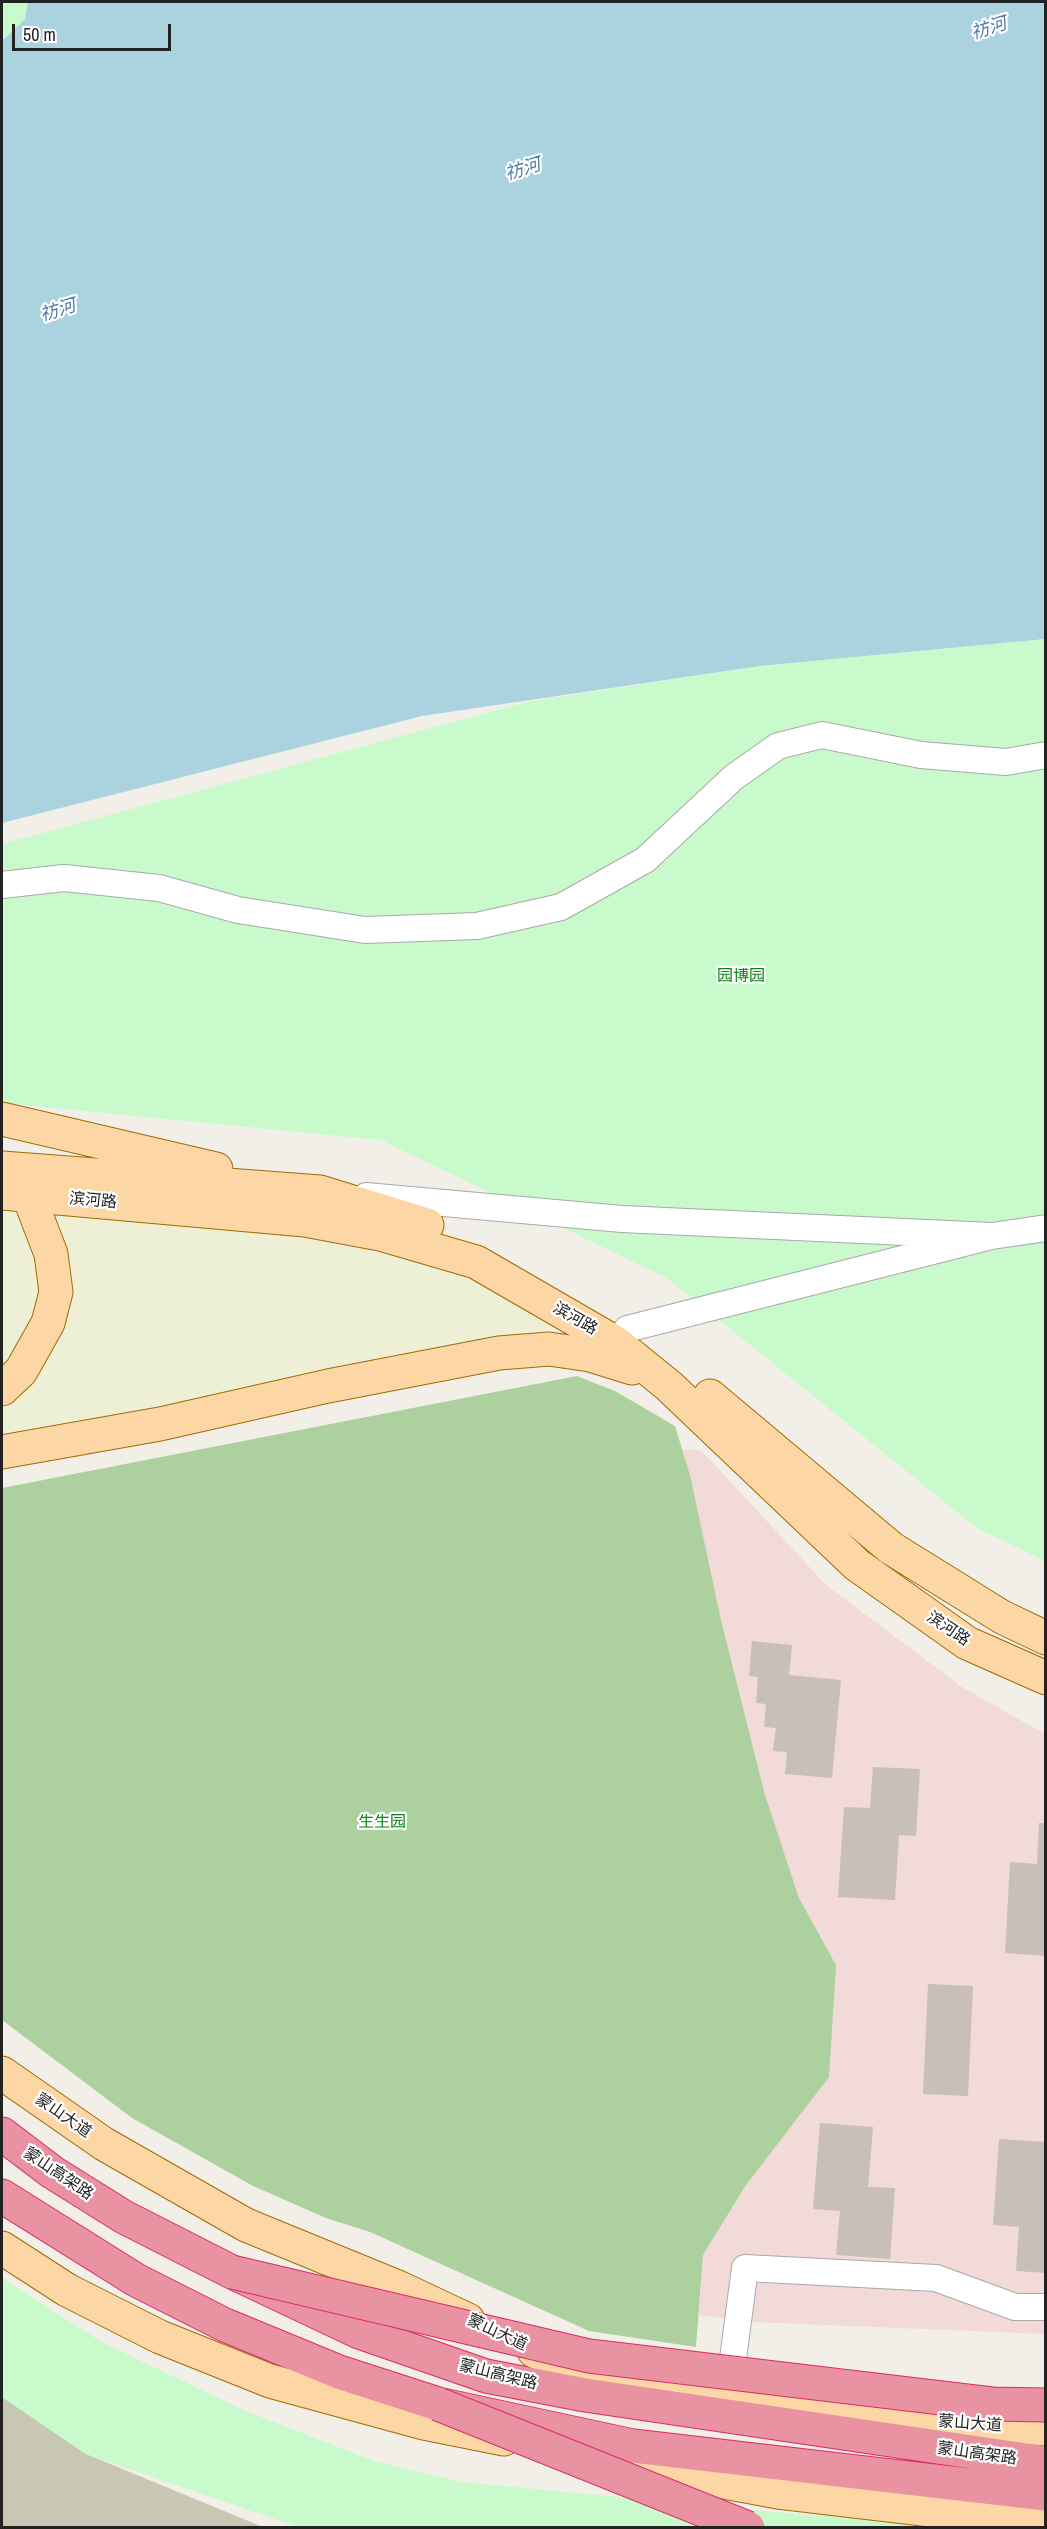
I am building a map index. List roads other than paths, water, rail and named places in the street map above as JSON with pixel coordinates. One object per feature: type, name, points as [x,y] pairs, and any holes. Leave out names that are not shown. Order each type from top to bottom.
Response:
[{"type":"highway","name":"蒙山高架路","points":[[2,2134],[51,2172],[124,2217],[232,2272],[359,2332],[486,2376],[585,2396],[1046,2463]]},
{"type":"highway","name":"蒙山高架路","points":[[2,2196],[136,2280],[225,2325],[339,2372],[438,2404],[633,2446],[1046,2494]]},
{"type":"highway","points":[[232,2272],[589,2356],[992,2404],[1046,2405]]},
{"type":"highway","points":[[438,2404],[748,2528]]},
{"type":"main road","points":[[2,1119],[320,1192]]},
{"type":"main road","name":"滨河路","points":[[2,1168],[320,1192],[481,1242],[547,1278],[627,1329],[891,1548],[1002,1617],[1046,1638]]},
{"type":"main road","name":"滨河路","points":[[2,1193],[305,1220],[380,1234],[476,1262],[616,1343],[669,1386],[857,1565],[967,1643],[1046,1678]]},
{"type":"main road","points":[[2,1389],[21,1371],[48,1323],[56,1292],[51,1254],[33,1207]]},
{"type":"main road","points":[[2,1452],[160,1424],[328,1386],[499,1353],[549,1349],[590,1355],[625,1364],[669,1386]]},
{"type":"main road","name":"蒙山大道","points":[[2,2073],[104,2144],[246,2225],[400,2288],[586,2375],[728,2398],[920,2420],[1046,2429]]},
{"type":"main road","points":[[2,2248],[67,2290],[160,2337],[270,2381],[424,2423],[778,2492],[998,2518],[1046,2526]]},
{"type":"lane","points":[[2,885],[64,878],[159,888],[238,910],[365,930],[477,926],[561,907],[645,860],[734,777],[778,746],[822,735],[942,757],[1006,762],[1046,755]]},
{"type":"lane","points":[[320,1192],[622,1219],[992,1236]]},
{"type":"lane","points":[[627,1329],[992,1236],[1046,1228]]},
{"type":"lane","points":[[728,2398],[745,2268],[936,2278],[1015,2307],[1046,2307]]},
{"type":"water","name":"祊河","points":[[28,2],[1045,2],[1045,639],[760,666],[422,716],[2,823],[2,41],[25,19]]},
{"type":"park label","name":"园博园","points":[[741,977]]},
{"type":"park label","name":"生生园","points":[[382,1823]]}]
